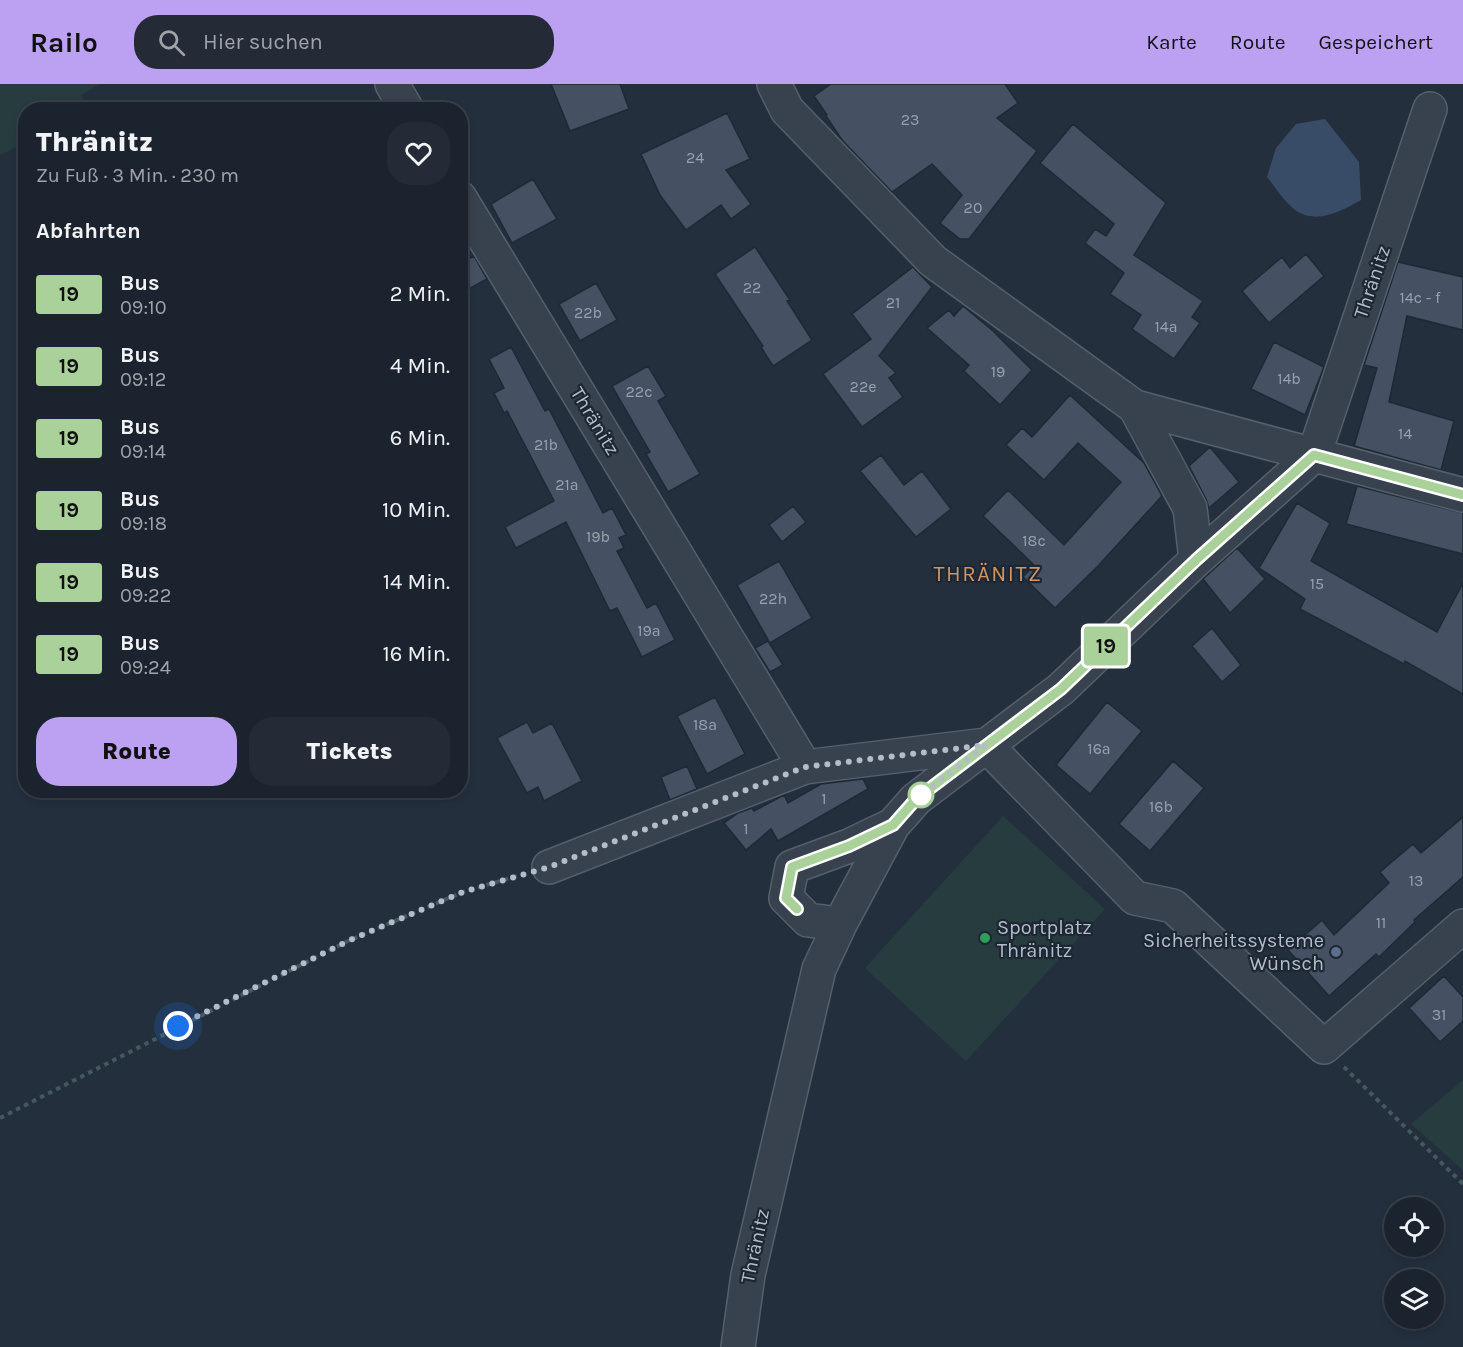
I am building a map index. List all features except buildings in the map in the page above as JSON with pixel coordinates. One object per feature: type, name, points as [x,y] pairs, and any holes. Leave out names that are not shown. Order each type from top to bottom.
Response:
[{"type":"street","points":[[392,84],[402,102]]},
{"type":"street","points":[[774,84],[788,110],[933,261],[1135,407],[1463,495]]},
{"type":"street","name":"Thränitz","points":[[738,1347],[748,1275],[819,969],[840,924],[893,825],[916,799],[1061,689],[1196,560],[1314,455],[1430,109]]},
{"type":"street","name":"Thränitz","points":[[468,211],[805,767]]},
{"type":"street","points":[[1135,407],[1190,508],[1196,560]]},
{"type":"street","points":[[986,745],[1135,898],[1173,906],[1324,1047],[1463,926]]},
{"type":"street","name":"Thränitz","points":[[549,867],[805,767],[986,745]]},
{"type":"street","points":[[840,924],[808,920],[786,898],[792,867],[849,846],[893,825]]},
{"type":"path","points":[[0,1118],[348,941],[463,892],[549,867]]},
{"type":"path","points":[[1324,1047],[1463,1184]]},
{"type":"green space","points":[[0,84],[100,84],[81,95],[86,102],[18,102],[18,146],[0,155]]},
{"type":"green space","name":"Sportplatz Thränitz","points":[[1003,816],[1105,909],[966,1061],[865,968]]},
{"type":"green space","points":[[1463,1080],[1463,1170],[1411,1124]]},
{"type":"water","points":[[1325,119],[1359,162],[1361,200],[1331,214],[1314,217],[1298,212],[1290,206],[1267,177],[1276,148],[1296,124]]},
{"type":"bus line","name":"19","points":[[797,909],[786,898],[792,867],[849,846],[893,825],[916,799],[1061,689],[1196,560],[1314,455],[1463,495]]},
{"type":"place","name":"Sportplatz Thränitz","points":[[985,938]]},
{"type":"place","name":"Sicherheitssysteme Wünsch","points":[[1336,952]]},
{"type":"district","name":"THRÄNITZ","points":[[988,574]]},
{"type":"route","points":[[178,1026],[348,941],[463,892],[549,867],[805,767],[986,745],[916,799],[921,795]]}]
